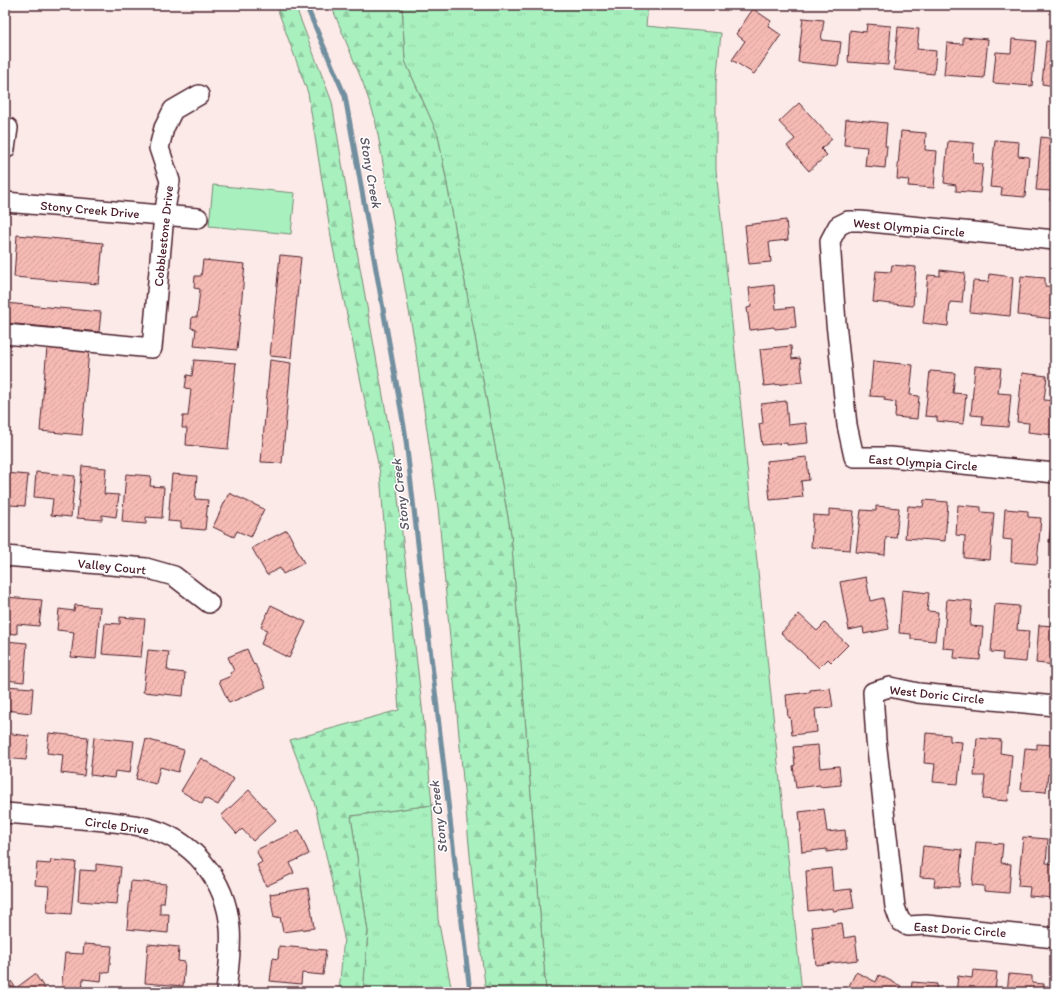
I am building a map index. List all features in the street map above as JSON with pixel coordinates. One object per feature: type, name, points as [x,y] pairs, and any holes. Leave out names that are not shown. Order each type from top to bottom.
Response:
[{"type":"street","name":"Cobblestone Drive","points":[[5,334],[152,348],[164,215],[170,181],[159,148],[164,128],[174,110],[199,95]]},
{"type":"street","points":[[5,149],[8,128]]},
{"type":"street","name":"Stony Creek Drive","points":[[5,202],[198,218]]},
{"type":"street","name":"West Olympia Circle","points":[[836,323],[830,241],[838,226],[848,221],[1055,240]]},
{"type":"street","name":"East Olympia Circle","points":[[836,323],[847,425],[854,457],[890,457],[1055,473]]},
{"type":"street","name":"Valley Court","points":[[5,556],[146,568],[174,576],[209,603]]},
{"type":"street","name":"West Doric Circle","points":[[882,792],[872,692],[890,687],[918,693],[1055,706]]},
{"type":"street","name":"East Doric Circle","points":[[882,792],[895,907],[900,921],[908,926],[926,925],[1055,938]]},
{"type":"street","name":"Circle Drive","points":[[5,813],[123,823],[145,827],[164,833],[183,844],[198,856],[211,871],[226,904],[231,942],[226,992]]},
{"type":"green space","points":[[276,5],[295,5],[332,102],[392,446],[432,805],[351,816],[368,932],[363,992],[339,992],[344,937],[315,805],[290,740],[399,710],[380,473],[332,243],[308,93]]},
{"type":"green space","points":[[331,5],[402,5],[405,61],[438,135],[511,534],[546,992],[486,992],[473,888],[438,507],[414,339],[375,118],[363,83]]},
{"type":"green space","points":[[402,5],[648,5],[646,26],[721,33],[716,84],[716,170],[802,992],[546,992],[511,534],[438,135],[405,61]]},
{"type":"green space","points":[[213,185],[295,193],[291,234],[209,226]]},
{"type":"green space","points":[[432,805],[438,919],[452,992],[363,992],[368,932],[351,816]]},
{"type":"building","points":[[753,9],[771,21],[768,26],[781,35],[754,74],[732,60],[745,41],[736,34]]},
{"type":"building","points":[[803,18],[824,20],[821,40],[841,42],[838,66],[798,62]]},
{"type":"building","points":[[867,24],[891,26],[888,65],[848,62],[850,30],[866,32]]},
{"type":"building","points":[[898,27],[919,29],[917,49],[936,51],[934,74],[894,70]]},
{"type":"building","points":[[963,37],[988,39],[984,78],[944,75],[947,43],[963,44]]},
{"type":"building","points":[[1012,39],[1036,41],[1032,86],[993,83],[996,52],[1011,53]]},
{"type":"building","points":[[1046,41],[1055,42],[1055,86],[1042,84]]},
{"type":"building","points":[[799,103],[832,139],[821,149],[827,155],[809,171],[787,146],[795,139],[779,122]]},
{"type":"building","points":[[846,119],[887,123],[885,168],[865,166],[867,147],[844,145]]},
{"type":"building","points":[[901,131],[926,133],[925,150],[937,151],[934,188],[908,186],[909,180],[897,179]]},
{"type":"building","points":[[1041,137],[1055,139],[1055,200],[1050,200],[1051,191],[1036,190]]},
{"type":"building","points":[[995,140],[1019,142],[1018,156],[1029,157],[1025,197],[1001,195],[1002,188],[990,187]]},
{"type":"building","points":[[948,141],[974,143],[973,163],[983,164],[980,193],[956,191],[956,185],[944,183]]},
{"type":"building","points":[[786,220],[788,240],[769,242],[771,262],[749,264],[745,225]]},
{"type":"building","points":[[17,235],[103,243],[99,284],[14,277]]},
{"type":"building","points":[[280,255],[301,257],[291,358],[270,356]]},
{"type":"building","points":[[203,260],[245,264],[237,350],[194,346],[196,329],[191,328],[192,317],[197,317],[200,289],[194,288],[195,276],[201,276]]},
{"type":"building","points":[[892,265],[916,267],[913,306],[873,302],[876,271],[891,272]]},
{"type":"building","points":[[940,270],[965,273],[962,303],[950,302],[948,326],[923,323],[928,275],[940,276]]},
{"type":"building","points":[[989,274],[1013,277],[1010,316],[970,312],[973,281],[988,282]]},
{"type":"building","points":[[1021,276],[1045,278],[1045,286],[1055,287],[1055,319],[1018,315]]},
{"type":"building","points":[[774,285],[776,309],[794,307],[796,327],[775,329],[774,327],[750,330],[747,308],[751,307],[749,288]]},
{"type":"building","points":[[5,303],[101,312],[99,332],[5,323]]},
{"type":"building","points":[[791,346],[792,359],[800,358],[803,382],[764,386],[760,349]]},
{"type":"building","points":[[47,347],[89,350],[82,435],[40,431]]},
{"type":"building","points":[[194,360],[236,363],[228,449],[186,445],[187,428],[182,428],[183,416],[188,416],[191,389],[185,388],[187,375],[192,376]]},
{"type":"building","points":[[270,360],[291,363],[282,463],[261,462]]},
{"type":"building","points":[[873,361],[913,365],[910,395],[919,396],[917,419],[895,417],[896,402],[884,400],[885,397],[870,396]]},
{"type":"building","points":[[975,366],[1001,368],[998,393],[1011,394],[1008,427],[982,425],[983,416],[971,415]]},
{"type":"building","points":[[930,371],[955,373],[953,393],[966,394],[963,424],[937,421],[937,417],[925,416]]},
{"type":"building","points":[[1022,373],[1047,376],[1044,400],[1055,401],[1054,435],[1028,432],[1029,423],[1017,422]]},
{"type":"building","points":[[786,401],[788,425],[806,423],[808,443],[762,445],[759,424],[763,423],[761,404]]},
{"type":"building","points":[[807,457],[809,480],[801,481],[803,497],[770,500],[766,461]]},
{"type":"building","points":[[82,466],[106,468],[104,494],[119,495],[116,517],[102,515],[102,520],[77,518]]},
{"type":"building","points":[[36,472],[75,476],[71,517],[51,515],[53,499],[34,497]]},
{"type":"building","points":[[5,473],[28,475],[25,506],[10,505],[10,512],[5,512]]},
{"type":"building","points":[[126,474],[151,476],[150,486],[164,487],[162,518],[146,517],[146,524],[122,522]]},
{"type":"building","points":[[172,474],[197,476],[195,499],[208,500],[205,530],[181,528],[181,522],[168,521]]},
{"type":"building","points":[[229,493],[264,509],[251,537],[237,531],[234,537],[213,527]]},
{"type":"building","points":[[924,500],[948,502],[945,541],[905,538],[908,506],[923,507]]},
{"type":"building","points":[[958,505],[981,507],[981,512],[994,513],[990,560],[964,558],[965,536],[956,535]]},
{"type":"building","points":[[876,506],[899,508],[896,538],[886,537],[885,555],[856,552],[861,510],[876,511]]},
{"type":"building","points":[[829,509],[854,511],[850,550],[811,547],[813,515],[829,516]]},
{"type":"building","points":[[1005,509],[1028,511],[1028,517],[1041,518],[1037,564],[1011,562],[1012,540],[1003,539]]},
{"type":"building","points":[[1052,513],[1055,513],[1055,543],[1049,542]]},
{"type":"building","points":[[287,530],[304,563],[283,574],[280,568],[267,575],[252,548]]},
{"type":"building","points":[[866,577],[870,601],[883,598],[889,629],[864,634],[863,627],[849,630],[840,582]]},
{"type":"building","points":[[902,590],[929,593],[927,611],[938,612],[935,641],[911,639],[911,634],[899,633]]},
{"type":"building","points":[[5,597],[42,600],[39,626],[17,624],[17,634],[5,633]]},
{"type":"building","points":[[947,599],[972,601],[970,626],[983,627],[980,660],[954,658],[955,649],[943,648]]},
{"type":"building","points":[[995,604],[1019,606],[1017,630],[1029,631],[1026,662],[1002,660],[1003,653],[991,652]]},
{"type":"building","points":[[75,605],[100,607],[96,659],[71,657],[74,632],[57,630],[59,609],[74,611]]},
{"type":"building","points":[[271,605],[306,622],[289,658],[261,644],[267,630],[261,627]]},
{"type":"building","points":[[799,614],[817,631],[825,623],[848,645],[831,662],[828,659],[819,668],[781,633]]},
{"type":"building","points":[[120,617],[145,619],[141,657],[102,654],[105,623],[120,624]]},
{"type":"building","points":[[1039,625],[1055,626],[1055,665],[1036,663]]},
{"type":"building","points":[[5,641],[27,643],[24,682],[5,680]]},
{"type":"building","points":[[247,649],[266,687],[229,703],[219,681],[231,676],[230,673],[234,671],[228,657]]},
{"type":"building","points":[[148,650],[169,652],[167,670],[185,673],[183,696],[143,692]]},
{"type":"building","points":[[5,686],[33,688],[31,713],[6,710],[5,717]]},
{"type":"building","points":[[830,688],[833,707],[815,709],[817,732],[792,735],[790,717],[788,718],[786,695]]},
{"type":"building","points":[[5,733],[29,736],[26,760],[5,758]]},
{"type":"building","points":[[49,733],[88,737],[84,776],[61,773],[63,755],[47,753]]},
{"type":"building","points":[[926,733],[950,735],[950,741],[962,742],[958,784],[933,782],[935,764],[924,763]]},
{"type":"building","points":[[94,737],[134,741],[130,773],[115,771],[114,778],[90,775]]},
{"type":"building","points":[[977,738],[1001,740],[1000,753],[1012,755],[1008,801],[983,799],[985,776],[974,776]]},
{"type":"building","points":[[146,739],[184,750],[178,772],[160,767],[156,784],[136,779]]},
{"type":"building","points":[[1037,744],[1055,745],[1055,775],[1048,774],[1046,792],[1021,790],[1025,748],[1037,749]]},
{"type":"building","points":[[818,745],[820,768],[839,766],[841,785],[820,787],[820,785],[796,788],[793,766],[795,765],[793,747]]},
{"type":"building","points":[[201,758],[234,779],[218,805],[205,798],[202,804],[181,791]]},
{"type":"building","points":[[249,790],[276,820],[253,841],[242,829],[237,834],[221,816]]},
{"type":"building","points":[[824,809],[827,832],[845,830],[847,849],[827,852],[827,849],[802,852],[799,812]]},
{"type":"building","points":[[299,830],[309,854],[290,863],[294,873],[266,886],[257,865],[262,862],[256,850]]},
{"type":"building","points":[[1023,837],[1048,839],[1046,863],[1055,864],[1055,898],[1029,896],[1030,887],[1018,886]]},
{"type":"building","points":[[976,842],[1003,844],[1001,863],[1011,864],[1009,893],[984,891],[984,886],[972,885]]},
{"type":"building","points":[[923,846],[962,850],[959,887],[934,886],[935,878],[920,877]]},
{"type":"building","points":[[51,860],[76,862],[71,914],[47,912],[49,886],[35,885],[37,863],[50,864]]},
{"type":"building","points":[[96,864],[121,867],[117,904],[78,901],[80,870],[96,871]]},
{"type":"building","points":[[831,868],[833,891],[851,889],[854,908],[833,911],[833,908],[808,911],[806,871]]},
{"type":"building","points":[[131,881],[166,884],[164,903],[160,903],[160,914],[169,914],[168,933],[127,929]]},
{"type":"building","points":[[308,888],[314,928],[283,932],[280,917],[274,918],[270,894]]},
{"type":"building","points":[[842,923],[844,938],[855,936],[858,960],[816,965],[812,927]]},
{"type":"building","points":[[84,944],[112,946],[109,973],[102,972],[101,981],[83,979],[82,992],[61,992],[65,953],[83,954]]},
{"type":"building","points":[[148,944],[179,947],[178,961],[185,962],[183,986],[145,983]]},
{"type":"building","points":[[279,946],[326,950],[323,975],[302,973],[301,984],[270,981],[273,958],[278,959]]},
{"type":"building","points":[[973,970],[997,972],[995,992],[956,992],[958,976],[972,978]]},
{"type":"building","points":[[856,972],[876,982],[879,975],[901,986],[898,992],[846,992]]},
{"type":"building","points":[[35,974],[47,992],[5,992],[5,979],[8,977],[16,988]]},
{"type":"building","points":[[1009,974],[1032,976],[1032,983],[1044,984],[1043,992],[1007,992]]},
{"type":"building","points":[[912,982],[937,984],[936,990],[948,992],[911,992]]},
{"type":"building","points":[[272,988],[310,992],[272,992]]},
{"type":"waterway","name":"Stony Creek","points":[[306,5],[345,96],[405,432],[470,992]]}]
